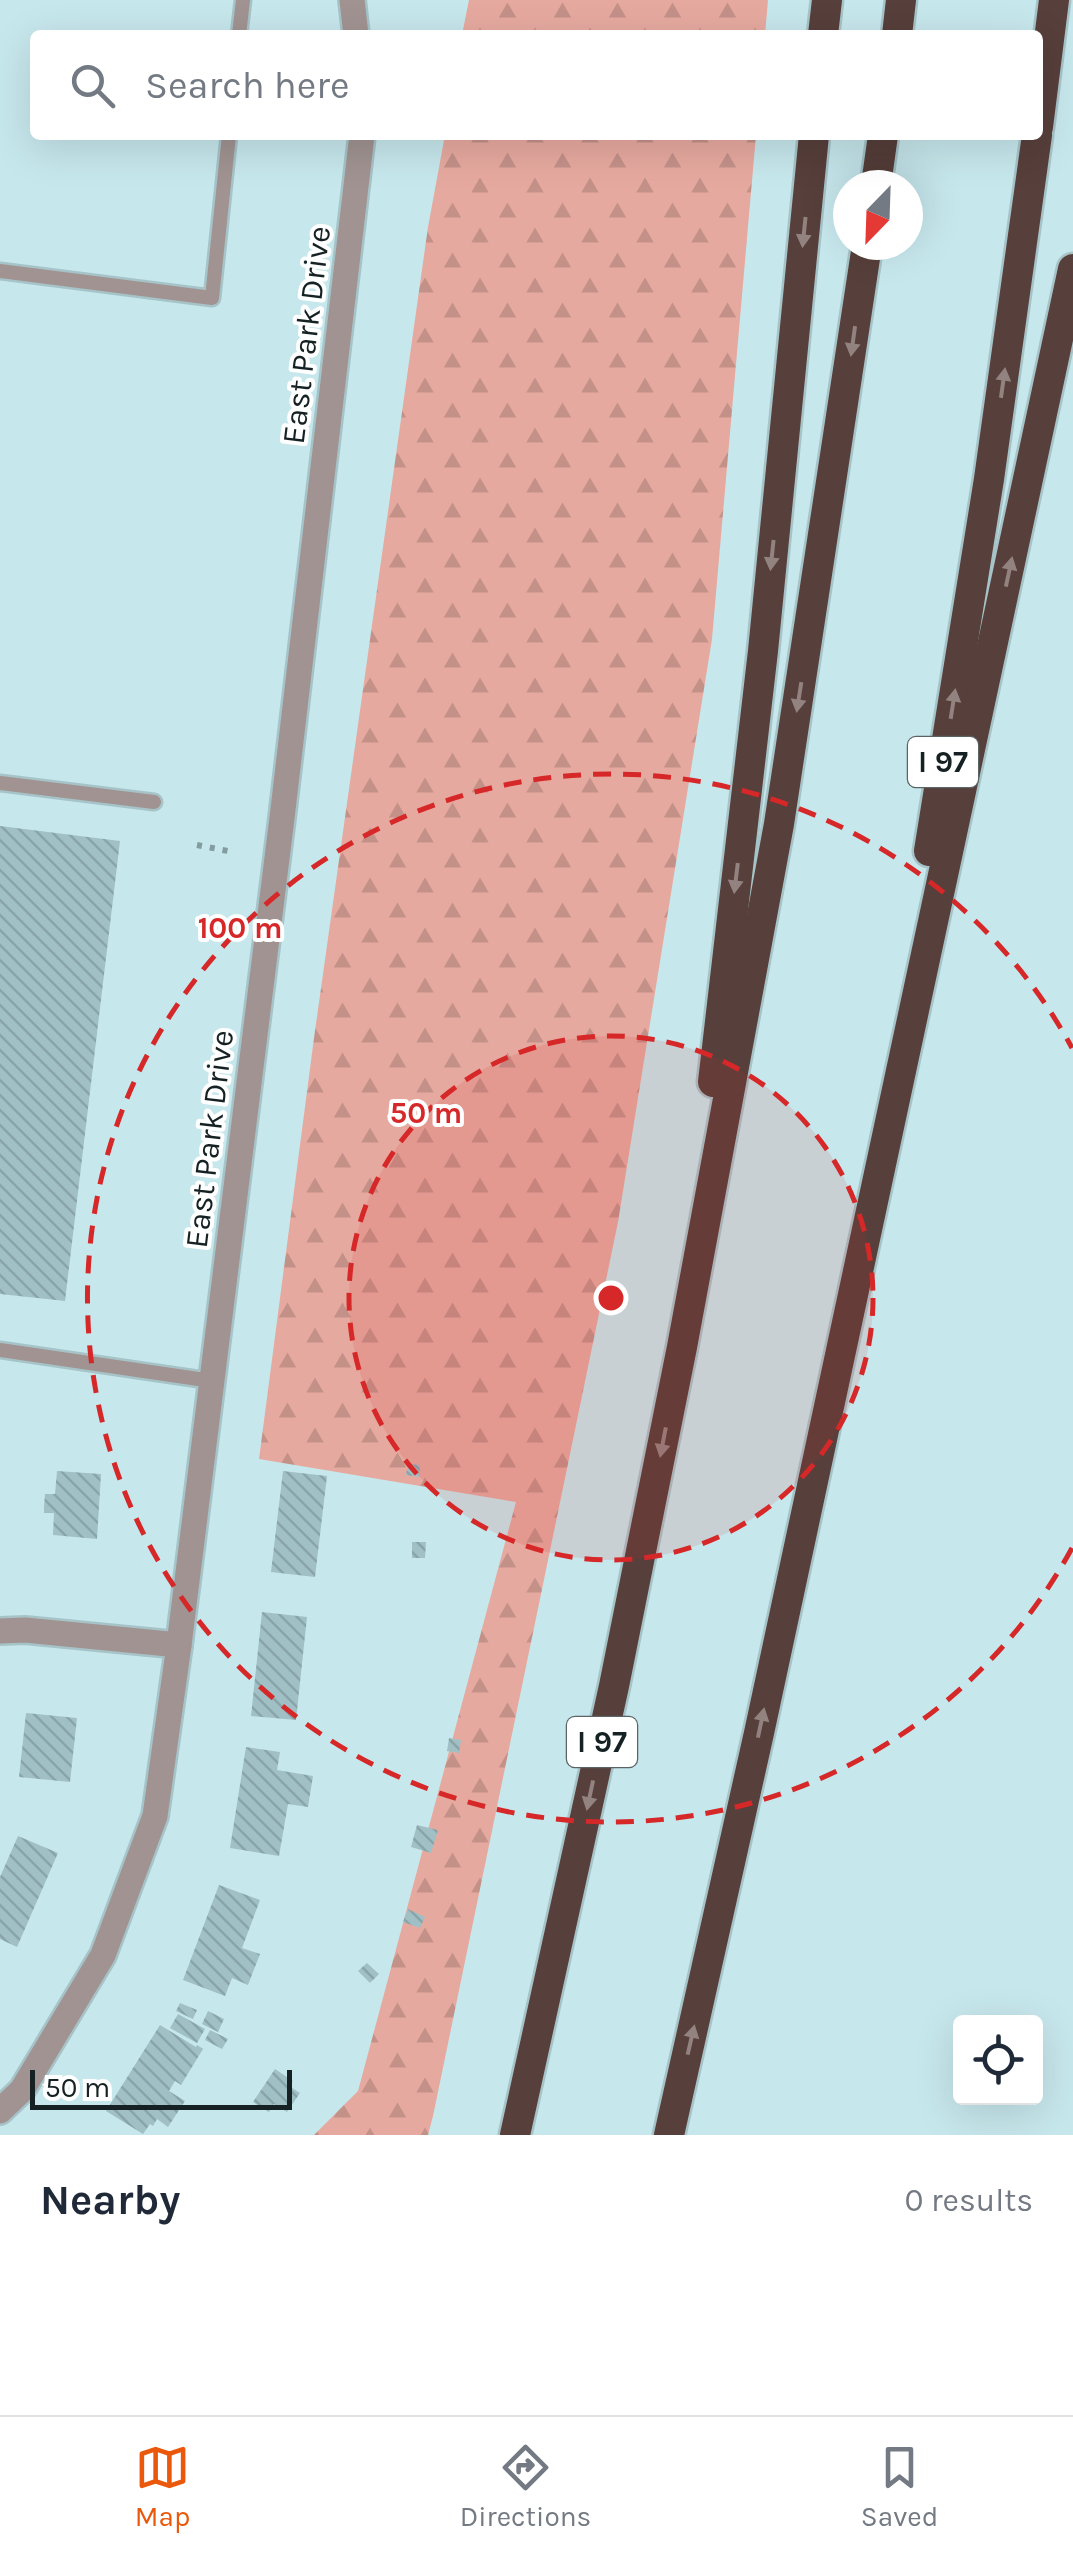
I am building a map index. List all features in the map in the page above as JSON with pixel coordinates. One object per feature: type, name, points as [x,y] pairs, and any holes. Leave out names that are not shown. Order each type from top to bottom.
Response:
[{"type":"highway","points":[[824,30],[827,0]]},
{"type":"highway","points":[[897,30],[901,0]]},
{"type":"highway","points":[[1043,87],[1054,0]]},
{"type":"highway","points":[[682,1347],[763,650],[814,140]]},
{"type":"highway","points":[[878,170],[883,140]]},
{"type":"highway","name":"I 97","points":[[669,2135],[832,1386],[933,828],[989,479],[1036,140]]},
{"type":"highway","name":"I 97","points":[[515,2135],[614,1686],[682,1347],[779,824],[866,260]]},
{"type":"highway","points":[[832,1386],[1073,268]]},
{"type":"street","points":[[352,0],[355,30]]},
{"type":"street","name":"East Park Drive","points":[[0,2110],[22,2090],[102,1954],[155,1816],[282,818],[361,140]]},
{"type":"street","points":[[0,1631],[179,1645]]},
{"type":"lane","points":[[239,30],[242,0]]},
{"type":"lane","points":[[0,271],[212,298],[228,140]]},
{"type":"lane","points":[[0,784],[154,802]]},
{"type":"lane","points":[[0,1350],[212,1381]]},
{"type":"path","points":[[197,845],[228,851]]},
{"type":"green space","points":[[469,0],[768,0],[765,30],[463,30]]},
{"type":"green space","points":[[444,140],[756,140],[712,639],[618,1222],[433,2116],[428,2135],[314,2135],[358,2091],[516,1502],[259,1459],[428,227]]},
{"type":"building","points":[[0,826],[120,841],[65,1301],[0,1294]]},
{"type":"building","points":[[408,1464],[420,1465],[419,1477],[406,1475]]},
{"type":"building","points":[[57,1471],[101,1474],[97,1539],[53,1535],[54,1513],[44,1513],[44,1507],[45,1494],[55,1494]]},
{"type":"building","points":[[283,1471],[327,1476],[315,1577],[271,1572]]},
{"type":"building","points":[[412,1542],[426,1542],[425,1558],[412,1558]]},
{"type":"building","points":[[262,1612],[307,1617],[296,1720],[251,1716]]},
{"type":"building","points":[[26,1713],[77,1718],[70,1782],[19,1777]]},
{"type":"building","points":[[449,1738],[461,1740],[459,1753],[447,1751]]},
{"type":"building","points":[[246,1747],[280,1752],[277,1770],[313,1776],[308,1807],[288,1804],[279,1856],[230,1848]]},
{"type":"building","points":[[417,1825],[438,1830],[431,1853],[411,1847]]},
{"type":"building","points":[[18,1836],[58,1853],[17,1947],[0,1939],[0,1877]]},
{"type":"building","points":[[219,1885],[260,1900],[242,1948],[260,1954],[248,1985],[232,1978],[225,1996],[183,1980]]},
{"type":"building","points":[[408,1909],[425,1917],[420,1928],[403,1922]]},
{"type":"building","points":[[367,1963],[379,1974],[370,1983],[358,1971]]},
{"type":"building","points":[[180,2003],[197,2010],[193,2019],[176,2011]]},
{"type":"building","points":[[208,2011],[224,2019],[218,2032],[202,2024]]},
{"type":"building","points":[[178,2014],[205,2029],[197,2043],[170,2028]]},
{"type":"building","points":[[160,2025],[203,2049],[181,2085],[175,2081],[169,2091],[185,2101],[168,2127],[157,2119],[143,2134],[106,2111]]},
{"type":"building","points":[[210,2030],[228,2039],[222,2049],[205,2040]]},
{"type":"building","points":[[275,2069],[293,2081],[289,2086],[300,2093],[287,2112],[274,2104],[269,2112],[253,2102]]}]
